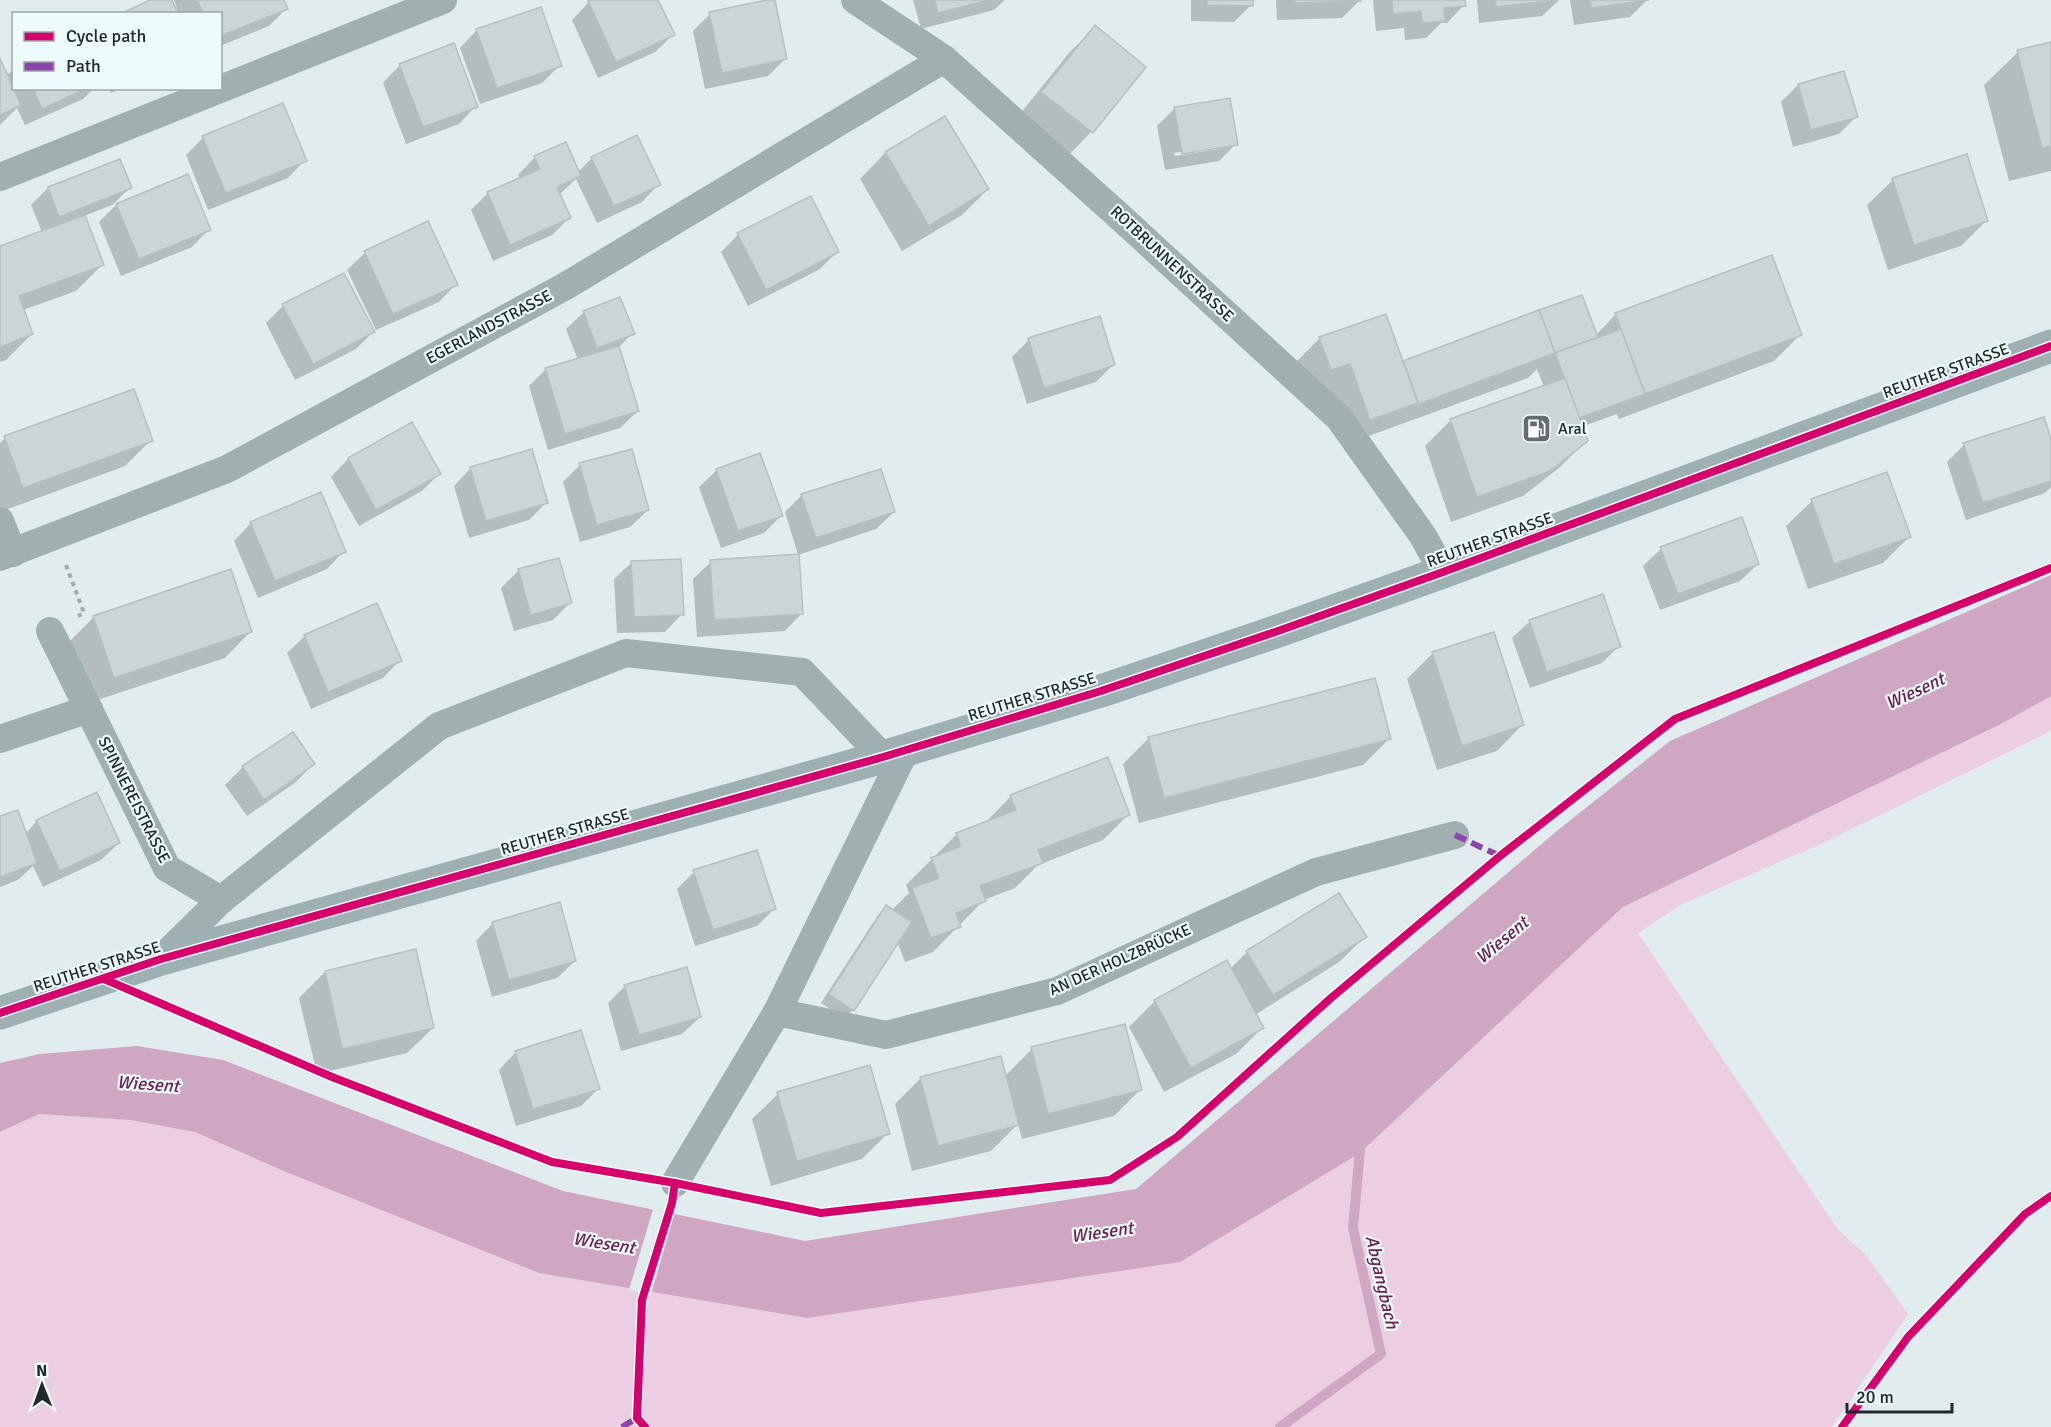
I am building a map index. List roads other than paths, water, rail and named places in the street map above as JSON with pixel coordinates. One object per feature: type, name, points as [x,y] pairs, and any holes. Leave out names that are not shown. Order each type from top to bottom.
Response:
[{"type":"main road","name":"REUTHER STRASSE","points":[[0,1013],[161,959],[895,753],[1112,687],[1443,572],[2051,346]]},
{"type":"street","points":[[222,88],[443,0]]},
{"type":"street","name":"ROTBRUNNENSTRASSE","points":[[855,0],[944,59],[1339,418],[1423,536],[1443,572]]},
{"type":"street","name":"EGERLANDSTRASSE","points":[[0,521],[7,555],[227,469],[564,287],[944,59]]},
{"type":"street","points":[[0,177],[218,90]]},
{"type":"street","name":"SPINNEREISTRASSE","points":[[51,631],[167,868],[221,900]]},
{"type":"street","name":"REUTHER STRASSE","points":[[161,959],[221,900],[439,726],[626,653],[802,672],[895,753]]},
{"type":"street","points":[[0,739],[89,709]]},
{"type":"street","points":[[675,1183],[777,1012],[895,753]]},
{"type":"street","name":"AN DER HOLZBRÜCKE","points":[[777,1012],[886,1035],[1057,991],[1316,872],[1455,835]]},
{"type":"water","name":"Wiesent","points":[[2051,575],[2051,696],[2001,724],[1623,907],[1360,1153],[1180,1262],[807,1318],[539,1273],[286,1172],[195,1132],[130,1120],[39,1114],[0,1132],[0,1063],[40,1054],[137,1046],[223,1060],[563,1191],[805,1241],[1136,1189],[1558,830],[1670,741]]},
{"type":"waterway","name":"Abgangbach","points":[[1280,1427],[1381,1354],[1353,1228],[1361,1138]]},
{"type":"place","name":"Aral","points":[[1537,429]]}]
